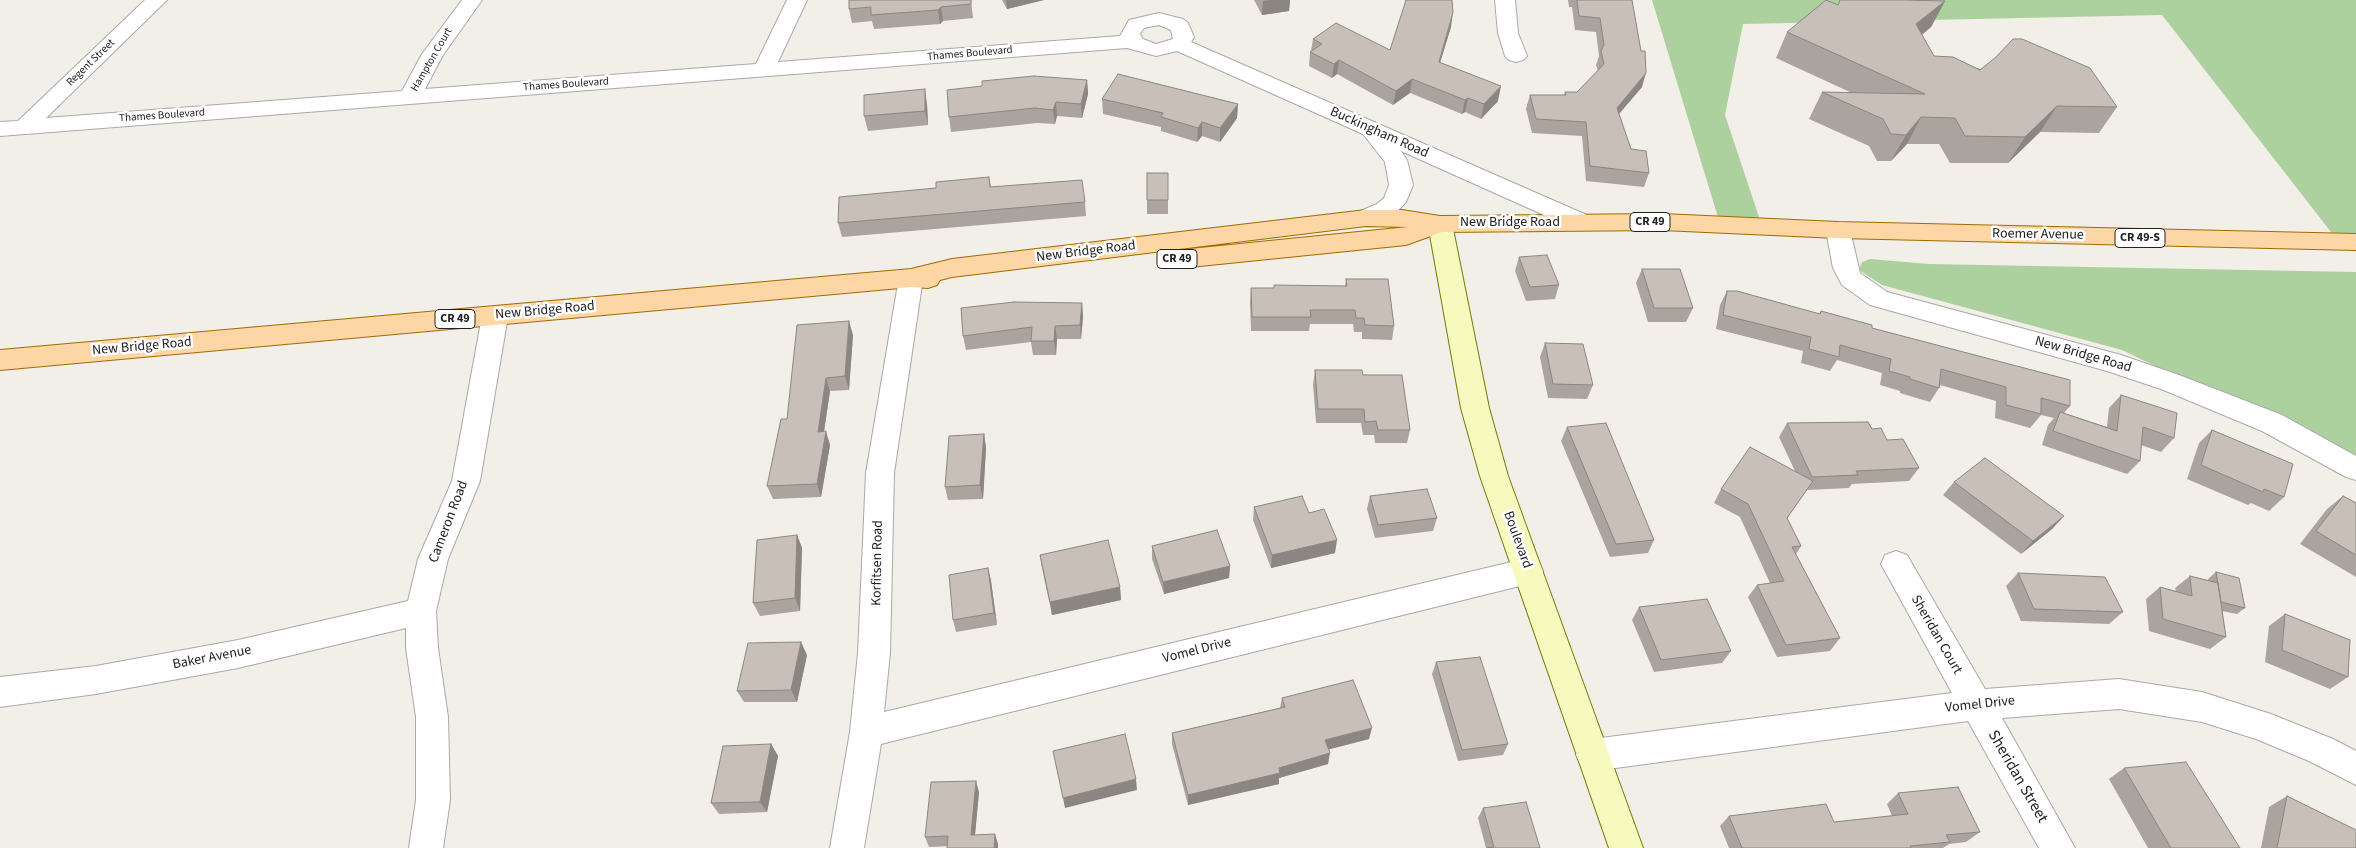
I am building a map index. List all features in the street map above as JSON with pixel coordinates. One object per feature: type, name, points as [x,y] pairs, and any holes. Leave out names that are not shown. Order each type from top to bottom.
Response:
[{"type":"main road","name":"New Bridge Road","points":[[911,278],[952,268],[1366,218],[1402,218],[1440,224],[1581,222]]},
{"type":"main road","name":"Roemer Avenue","points":[[1581,222],[1720,224],[1838,230],[2356,242]]},
{"type":"main road","name":"New Bridge Road","points":[[0,360],[911,278],[952,280],[1406,237],[1440,224]]},
{"type":"street","name":"Regent Street","points":[[24,127],[157,0]]},
{"type":"street","name":"Hampton Court","points":[[410,97],[433,54],[472,0]]},
{"type":"street","points":[[763,70],[797,0]]},
{"type":"street","points":[[1506,0],[1508,33],[1516,56]]},
{"type":"street","points":[[1159,9],[1168,20],[1181,27],[1184,38],[1178,44],[1156,50],[1140,47],[1132,41],[1130,34],[1136,24],[1159,9]]},
{"type":"street","name":"Thames Boulevard","points":[[0,128],[1132,41]]},
{"type":"street","name":"Buckingham Road","points":[[1178,44],[1581,222]]},
{"type":"street","points":[[1366,218],[1385,210],[1394,202],[1401,185],[1396,160],[1370,129]]},
{"type":"street","name":"Boulevard","points":[[1440,224],[1457,325],[1475,408],[1494,476],[1626,848]]},
{"type":"street","name":"New Bridge Road","points":[[1838,230],[1845,268],[1851,279],[1879,299],[2112,362],[2170,382],[2272,423],[2356,469]]},
{"type":"street","name":"Korfitsen Road","points":[[847,848],[866,732],[877,605],[880,473],[911,278]]},
{"type":"street","name":"Cameron Road","points":[[426,848],[433,800],[432,717],[422,648],[421,611],[433,559],[466,481],[495,316]]},
{"type":"street","name":"Sheridan Court","points":[[1896,564],[1976,705]]},
{"type":"street","name":"Vomel Drive","points":[[866,732],[1528,571]]},
{"type":"street","name":"Baker Avenue","points":[[0,692],[96,680],[238,654],[421,611]]},
{"type":"street","name":"Vomel Drive","points":[[1593,755],[1976,705],[2119,694],[2202,707],[2259,725],[2322,750],[2356,769]]},
{"type":"street","name":"Sheridan Street","points":[[1976,705],[2058,848]]},
{"type":"green space","points":[[1652,0],[2356,0],[2356,242],[2338,241],[2162,15],[1743,24],[1725,115],[1762,226],[1720,224]]},
{"type":"green space","points":[[1870,259],[1929,264],[2356,272],[2356,469],[2272,423],[2122,350],[1882,285],[1859,270],[1862,262]]},
{"type":"building","points":[[849,0],[971,0],[971,4],[941,7],[938,10],[871,15],[871,7],[849,9]]},
{"type":"building","points":[[1406,0],[1452,0],[1453,12],[1439,62],[1501,86],[1484,104],[1468,98],[1465,100],[1412,79],[1396,91],[1339,60],[1334,64],[1310,52],[1322,44],[1313,39],[1336,23],[1390,50]]},
{"type":"building","points":[[1577,0],[1632,0],[1641,51],[1645,51],[1646,73],[1617,108],[1631,149],[1646,151],[1649,173],[1590,166],[1586,122],[1536,119],[1530,95],[1566,95],[1565,92],[1577,92],[1604,64],[1601,51],[1604,45],[1600,18],[1579,16]]},
{"type":"building","points":[[1826,0],[1838,5],[1840,0],[1945,1],[1916,24],[1934,56],[1953,57],[1980,70],[2013,39],[2022,39],[2090,68],[2117,107],[2057,106],[2025,137],[1965,136],[1955,118],[1921,117],[1906,135],[1891,134],[1883,119],[1822,92],[1925,94],[1787,32]]},
{"type":"building","points":[[1118,74],[1238,104],[1220,128],[1202,122],[1198,128],[1161,117],[1163,113],[1102,99]]},
{"type":"building","points":[[1034,76],[1087,80],[1081,104],[1056,102],[1053,110],[1035,108],[949,117],[947,90],[982,86],[982,81]]},
{"type":"building","points":[[925,89],[925,111],[864,116],[864,95]]},
{"type":"building","points":[[1147,173],[1168,173],[1168,200],[1147,200]]},
{"type":"building","points":[[989,177],[990,187],[1082,180],[1085,202],[838,223],[839,197],[936,188],[936,182]]},
{"type":"building","points":[[1547,255],[1559,285],[1530,287],[1519,257]]},
{"type":"building","points":[[1642,269],[1680,269],[1693,308],[1654,308]]},
{"type":"building","points":[[1346,279],[1388,279],[1394,326],[1365,325],[1364,318],[1356,318],[1355,310],[1310,310],[1311,317],[1252,317],[1251,288],[1274,288],[1274,285],[1347,286]]},
{"type":"building","points":[[1727,291],[1737,291],[1820,314],[1821,311],[1872,325],[1872,328],[2070,380],[2070,406],[2041,398],[2041,414],[2006,405],[2006,387],[1941,369],[1939,388],[1889,371],[1891,359],[1840,345],[1839,357],[1809,349],[1811,337],[1723,315]]},
{"type":"building","points":[[1014,302],[1082,303],[1080,325],[1055,326],[1054,341],[1031,341],[1032,327],[963,336],[961,308]]},
{"type":"building","points":[[849,321],[845,376],[826,378],[818,432],[826,431],[817,484],[767,486],[781,419],[787,419],[797,325]]},
{"type":"building","points":[[1545,343],[1583,344],[1593,385],[1553,384]]},
{"type":"building","points":[[1315,370],[1362,370],[1363,375],[1402,375],[1410,430],[1378,430],[1376,421],[1365,422],[1364,409],[1318,409]]},
{"type":"building","points":[[2121,395],[2177,413],[2174,438],[2143,427],[2140,461],[2053,431],[2060,412],[2117,431]]},
{"type":"building","points":[[1868,422],[1872,429],[1881,428],[1887,440],[1903,439],[1919,468],[1856,471],[1858,475],[1812,477],[1787,423]]},
{"type":"building","points":[[1606,423],[1654,540],[1616,544],[1567,427]]},
{"type":"building","points":[[2212,430],[2293,464],[2284,497],[2264,489],[2263,492],[2201,465]]},
{"type":"building","points":[[984,434],[980,485],[945,487],[949,436]]},
{"type":"building","points":[[1750,447],[1813,481],[1787,518],[1801,546],[1792,547],[1840,638],[1786,645],[1757,585],[1784,581],[1748,504],[1721,489]]},
{"type":"building","points":[[1985,458],[2064,516],[2033,541],[1954,482]]},
{"type":"building","points":[[1427,489],[1437,518],[1378,525],[1370,496]]},
{"type":"building","points":[[1302,496],[1309,513],[1324,509],[1337,540],[1272,555],[1254,507]]},
{"type":"building","points":[[2343,496],[2356,503],[2356,555],[2316,531]]},
{"type":"building","points":[[1217,530],[1230,566],[1163,582],[1152,546]]},
{"type":"building","points":[[797,535],[795,598],[753,603],[757,540]]},
{"type":"building","points":[[1108,540],[1120,587],[1050,602],[1040,555]]},
{"type":"building","points":[[988,568],[994,613],[953,620],[949,575]]},
{"type":"building","points":[[2216,572],[2239,578],[2245,608],[2221,602]]},
{"type":"building","points":[[2018,573],[2105,577],[2123,612],[2034,609]]},
{"type":"building","points":[[2190,576],[2218,583],[2226,637],[2163,619],[2160,587],[2192,596]]},
{"type":"building","points":[[1707,599],[1731,651],[1661,660],[1639,607]]},
{"type":"building","points":[[2285,614],[2350,640],[2348,677],[2282,650]]},
{"type":"building","points":[[801,642],[791,690],[737,691],[748,643]]},
{"type":"building","points":[[1480,657],[1508,744],[1462,750],[1436,662]]},
{"type":"building","points":[[1353,680],[1372,728],[1325,740],[1330,753],[1279,768],[1280,773],[1188,795],[1172,733],[1285,707],[1282,698]]},
{"type":"building","points":[[1125,734],[1136,779],[1063,798],[1053,751]]},
{"type":"building","points":[[771,744],[760,802],[711,803],[723,746]]},
{"type":"building","points":[[2186,762],[2240,848],[2171,848],[2124,768]]},
{"type":"building","points":[[976,781],[971,835],[995,834],[994,848],[947,848],[948,836],[925,837],[931,782]]},
{"type":"building","points":[[1958,787],[1980,832],[1946,835],[1950,842],[1910,846],[1911,848],[1742,848],[1729,816],[1826,804],[1834,822],[1908,814],[1898,793]]},
{"type":"building","points":[[2287,796],[2356,830],[2356,848],[2277,848]]},
{"type":"building","points":[[1526,802],[1540,848],[1487,848],[1494,847],[1483,808]]}]
